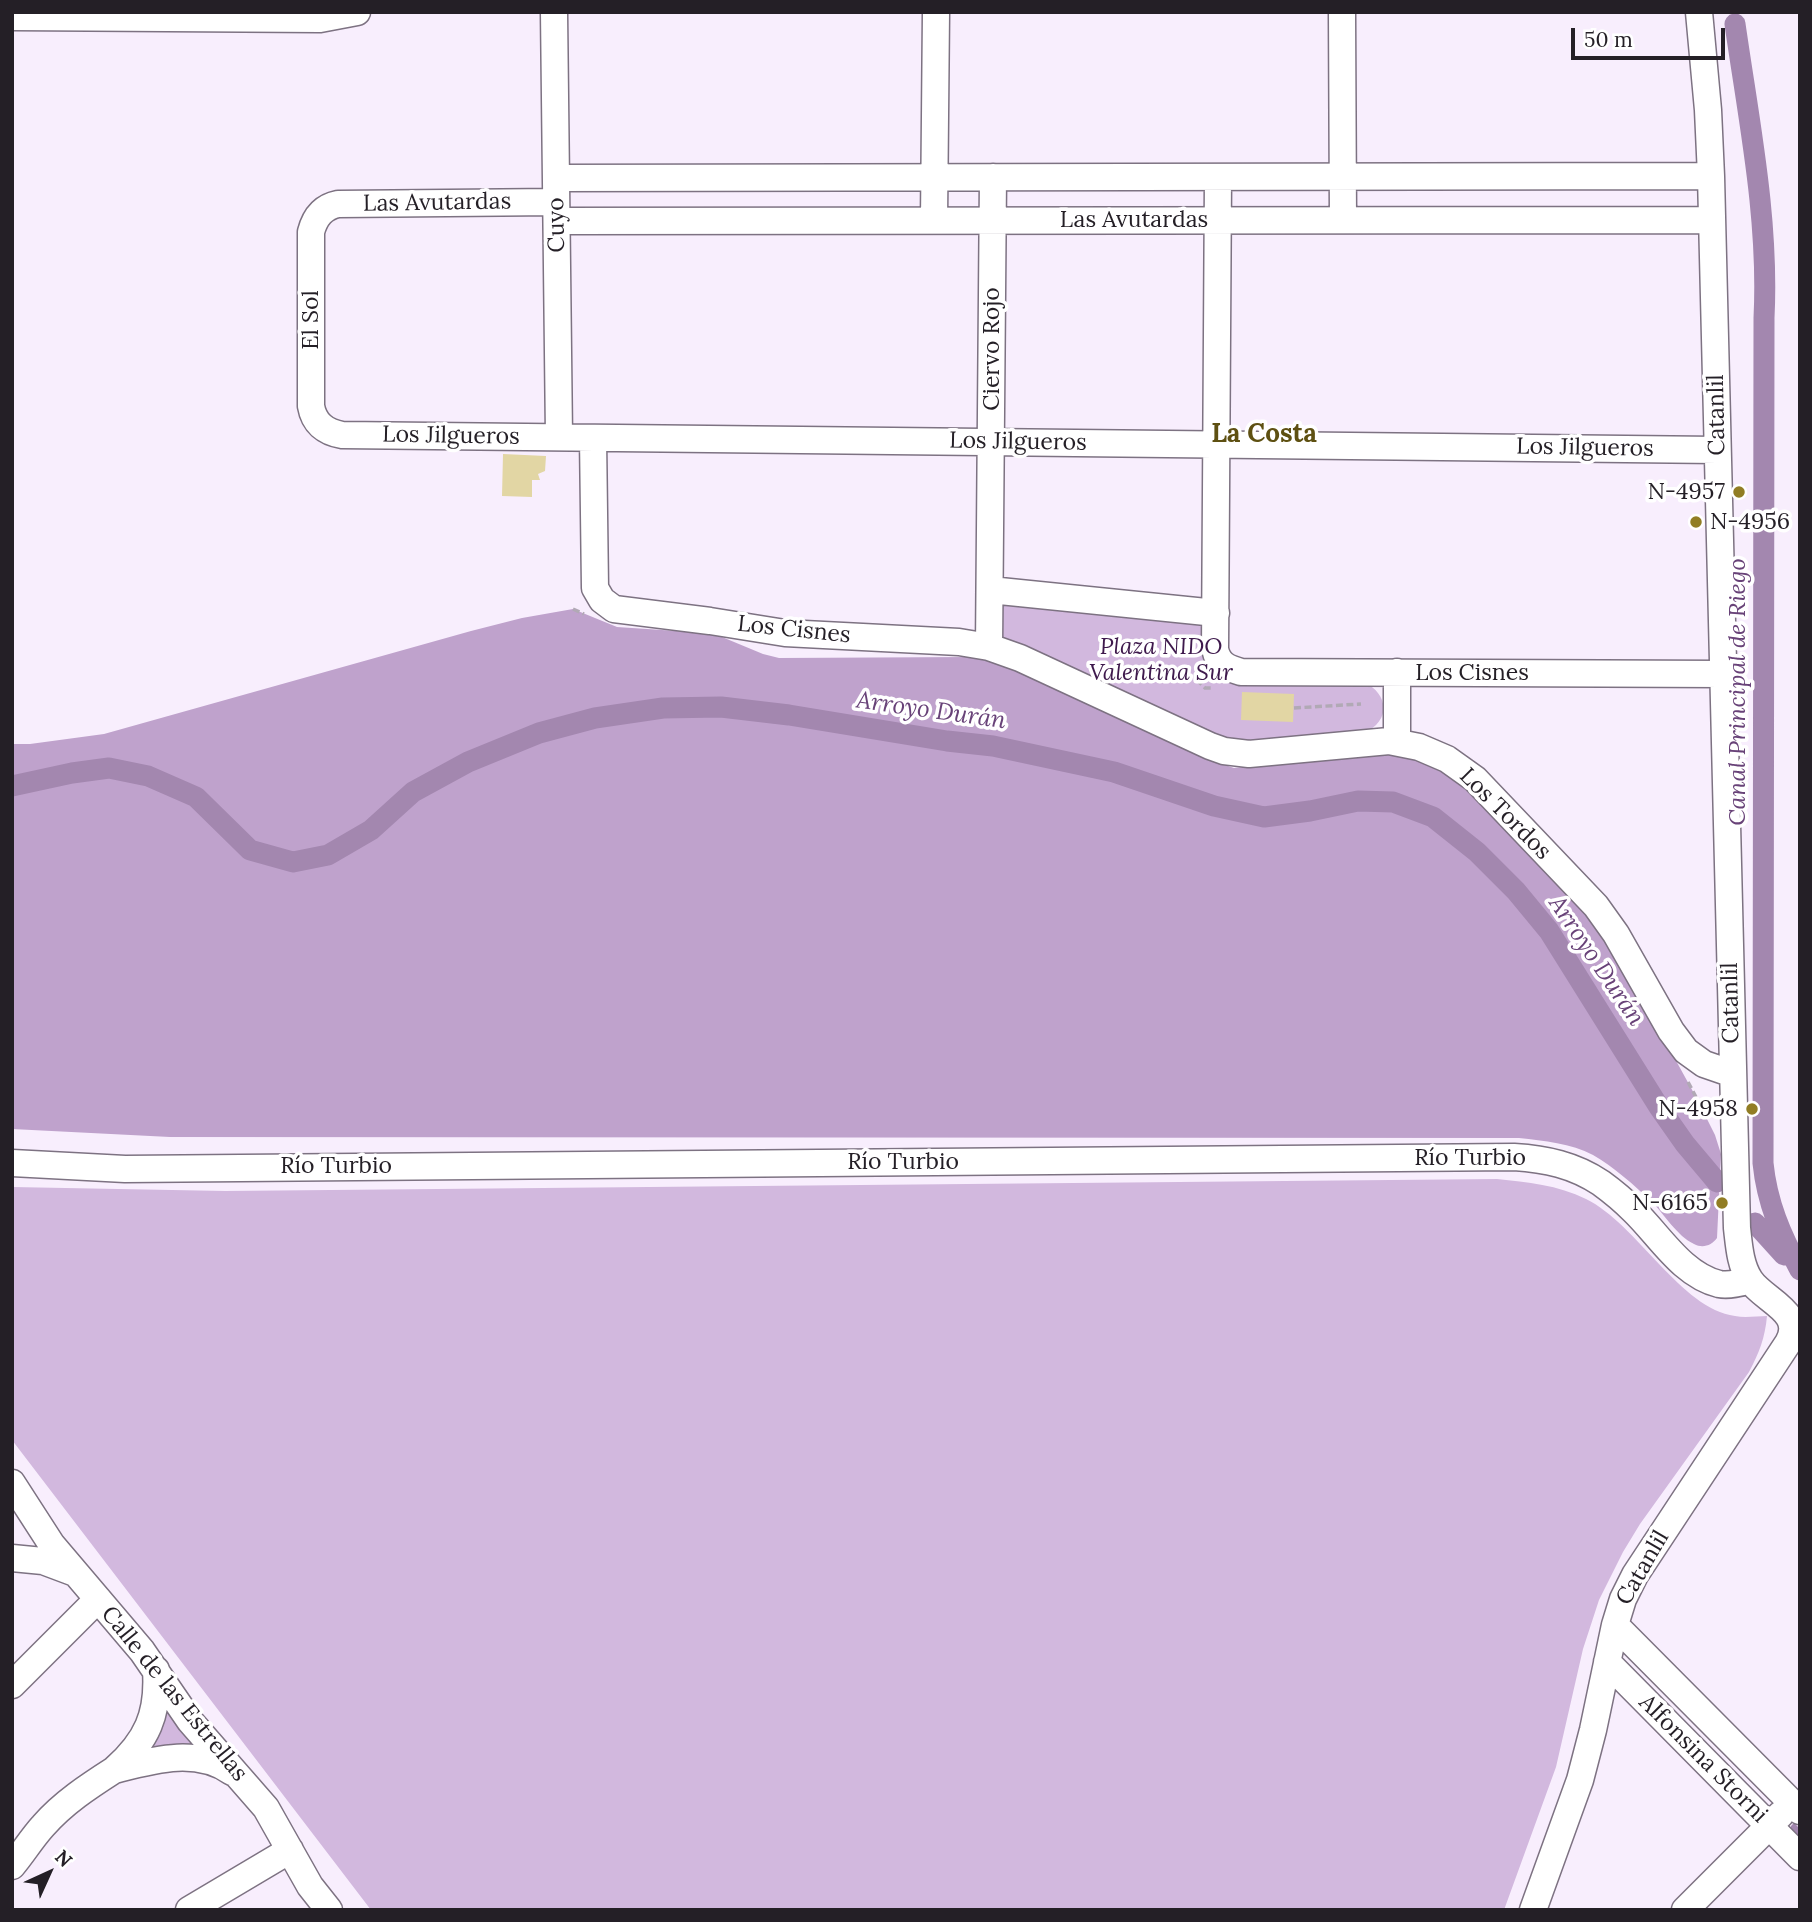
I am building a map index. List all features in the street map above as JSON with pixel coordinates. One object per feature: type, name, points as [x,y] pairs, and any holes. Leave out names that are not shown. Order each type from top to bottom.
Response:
[{"type":"street","points":[[12,17],[320,19],[357,12]]},
{"type":"street","name":"Cuyo","points":[[554,12],[559,437]]},
{"type":"street","points":[[934,220],[936,12]]},
{"type":"street","points":[[1342,12],[1343,220]]},
{"type":"street","name":"Catanlil","points":[[1533,1910],[1585,1762],[1623,1599],[1635,1575],[1791,1338],[1793,1325],[1793,1305],[1762,1293],[1750,1280],[1742,1264],[1737,1228],[1711,176],[1699,12]]},
{"type":"street","name":"Las Avutardas","points":[[320,212],[338,204],[556,200],[934,177],[1711,176]]},
{"type":"street","name":"Ciervo Rojo","points":[[989,647],[993,177]]},
{"type":"street","points":[[990,590],[1216,613],[1218,177]]},
{"type":"street","name":"Las Avutardas","points":[[556,200],[934,220],[1712,220]]},
{"type":"street","name":"El Sol","points":[[320,212],[311,232],[311,406],[312,413],[321,427]]},
{"type":"street","name":"Los Jilgueros","points":[[321,427],[342,435],[1717,450]]},
{"type":"street","name":"Los Cisnes","points":[[593,438],[594,581],[597,594],[614,609],[785,633],[959,642],[989,647]]},
{"type":"street","name":"Los Cisnes","points":[[1216,613],[1215,649],[1218,660],[1213,673],[1228,668],[1241,672],[1723,674]]},
{"type":"street","name":"Los Tordos","points":[[989,647],[1020,658],[1223,751],[1249,754],[1376,741],[1419,747],[1447,758],[1475,779],[1606,919],[1671,1031],[1686,1051],[1704,1064],[1733,1074]]},
{"type":"street","points":[[1397,673],[1397,742]]},
{"type":"street","name":"Río Turbio","points":[[12,1163],[125,1168],[1526,1158],[1562,1163],[1600,1182],[1635,1211],[1686,1265],[1707,1280],[1729,1285],[1750,1280]]},
{"type":"street","name":"Calle de las Estrellas","points":[[12,1483],[52,1545],[142,1651],[190,1721],[266,1808],[310,1886],[329,1910]]},
{"type":"street","points":[[12,1495],[12,1505]]},
{"type":"street","points":[[12,1558],[43,1561],[76,1574]]},
{"type":"street","points":[[12,1685],[98,1599]]},
{"type":"street","name":"Alfonsina Storni","points":[[1615,1625],[1796,1807]]},
{"type":"street","name":"Alfonsina Storni","points":[[1607,1662],[1800,1857]]},
{"type":"street","points":[[12,1866],[56,1812],[130,1756],[147,1731],[156,1702],[156,1670]]},
{"type":"street","points":[[114,1770],[183,1757],[214,1762],[241,1778]]},
{"type":"street","points":[[1685,1910],[1769,1826],[1796,1807]]},
{"type":"street","points":[[189,1910],[290,1850]]},
{"type":"path","points":[[1294,708],[1361,704]]},
{"type":"green space","name":"Plaza NIDO Valentina Sur","points":[[1005,602],[1197,618],[1207,632],[1207,681],[1360,680],[1369,684],[1380,697],[1383,704],[1381,718],[1368,731],[1233,743],[1006,640],[1001,635],[1002,605]]},
{"type":"green space","points":[[1497,1179],[1553,1187],[1586,1199],[1623,1227],[1696,1298],[1715,1310],[1735,1316],[1767,1316],[1761,1345],[1749,1372],[1640,1524],[1599,1600],[1583,1649],[1556,1767],[1504,1910],[371,1910],[12,1440],[12,1187],[225,1191]]},
{"type":"green space","points":[[164,1707],[207,1753],[152,1753],[147,1746]]},
{"type":"shaded area","points":[[573,609],[617,627],[707,633],[779,658],[970,657],[998,662],[1234,768],[1384,751],[1398,752],[1454,775],[1580,903],[1614,948],[1715,1135],[1721,1154],[1717,1238],[1704,1246],[1688,1240],[1638,1189],[1593,1155],[1567,1145],[1519,1138],[170,1137],[12,1129],[12,744],[104,734],[471,631]]},
{"type":"building","points":[[503,454],[546,456],[545,471],[538,474],[540,480],[532,480],[532,497],[502,496]]},
{"type":"building","points":[[1242,692],[1294,694],[1293,722],[1241,720]]},
{"type":"waterway","name":"Canal Principal de Riego","points":[[1735,24],[1757,171],[1765,281],[1763,1163],[1776,1218],[1800,1270]]},
{"type":"waterway","name":"Arroyo Durán","points":[[12,786],[109,768],[148,776],[196,797],[250,850],[293,862],[328,855],[371,830],[413,792],[468,762],[539,733],[595,718],[663,708],[721,707],[993,746],[1114,772],[1214,806],[1264,817],[1358,801],[1393,802],[1433,817],[1477,852],[1516,891],[1549,931],[1659,1107],[1717,1182]]},
{"type":"waterway","name":"Arroyo Durán","points":[[1755,1223],[1784,1255]]},
{"type":"waterway","points":[[1794,1827],[1800,1833]]},
{"type":"place","name":"N-4957","points":[[1739,492]]},
{"type":"place","name":"N-4956","points":[[1696,522]]},
{"type":"place","name":"N-4958","points":[[1752,1109]]},
{"type":"place","name":"N-6165","points":[[1722,1203]]},
{"type":"district","name":"La Costa","points":[[1264,435]]}]
